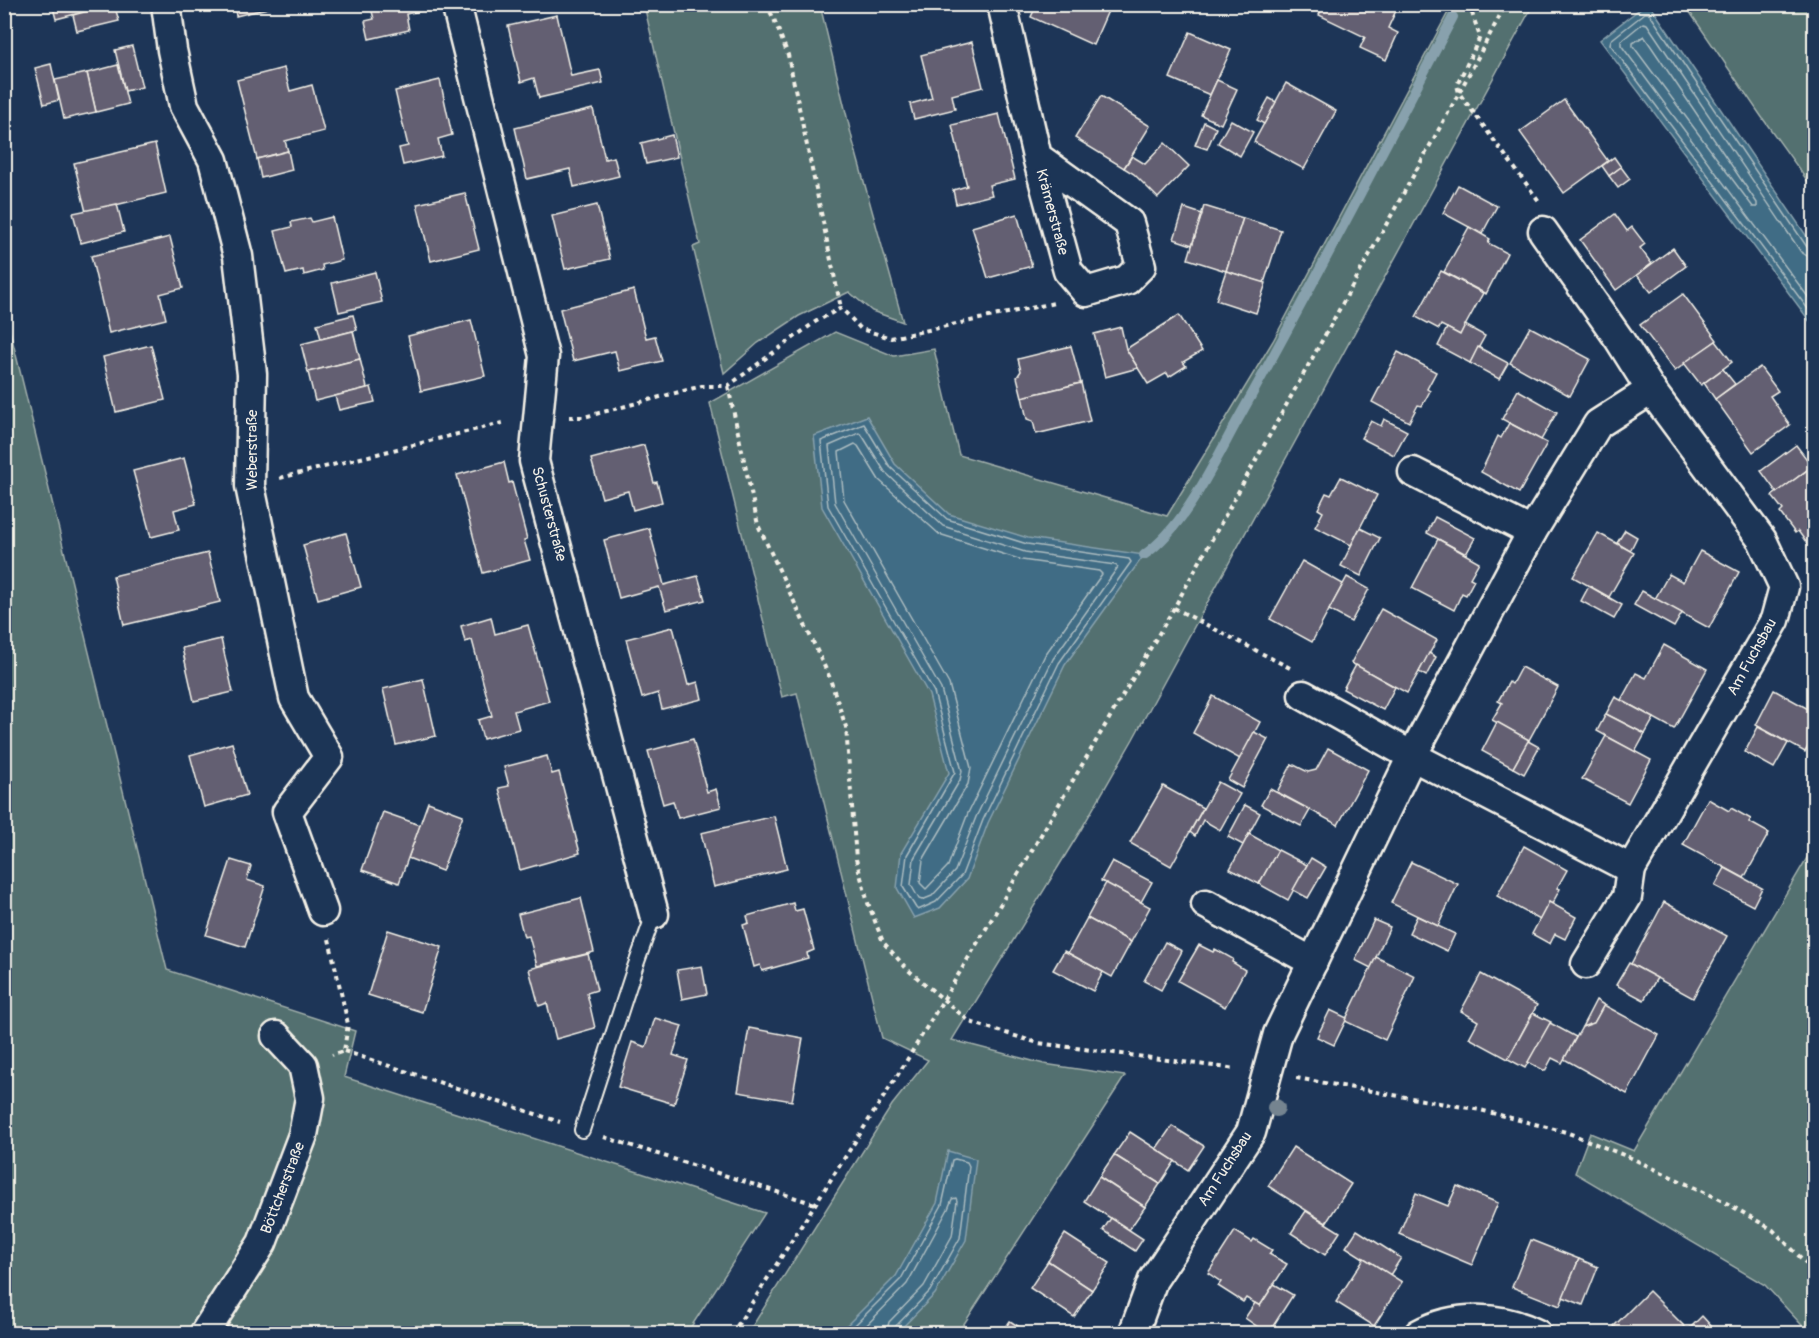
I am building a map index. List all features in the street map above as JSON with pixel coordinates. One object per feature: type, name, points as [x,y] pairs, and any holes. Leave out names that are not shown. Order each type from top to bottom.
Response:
[{"type":"street","name":"Weberstraße","points":[[166,4],[172,50],[184,105],[213,160],[238,256],[252,374],[250,486],[294,698],[329,758],[287,812],[323,911]]},
{"type":"street","name":"Schusterstraße","points":[[456,4],[544,356],[534,461],[654,915]]},
{"type":"street","name":"Krämerstraße","points":[[1002,4],[1037,158],[1068,271],[1086,292],[1127,280],[1141,266],[1130,223],[1037,158]]},
{"type":"street","name":"Am Fuchsbau","points":[[1543,231],[1651,390],[1762,540],[1784,587],[1774,620],[1631,869],[1627,897],[1586,964]]},
{"type":"street","name":"Am Fuchsbau","points":[[1133,1334],[1152,1280],[1251,1132],[1278,1034],[1412,756],[1532,531],[1598,424],[1651,390]]},
{"type":"street","points":[[1413,472],[1532,531]]},
{"type":"street","points":[[1303,695],[1412,756],[1631,869]]},
{"type":"street","points":[[1206,904],[1313,962]]},
{"type":"street","name":"Böttcherstraße","points":[[204,1334],[262,1243],[303,1135],[310,1098],[303,1065],[276,1036]]},
{"type":"street","points":[[1419,1334],[1444,1324],[1464,1320],[1507,1322],[1537,1334]]},
{"type":"lane","points":[[582,1130],[654,915]]},
{"type":"path","points":[[765,4],[774,19],[788,55],[841,308],[861,329],[891,338],[1064,301],[1086,292]]},
{"type":"path","points":[[1469,4],[1480,37],[1457,85],[1459,93],[1539,201],[1543,231]]},
{"type":"path","points":[[732,1334],[944,999],[1174,608],[1506,4]]},
{"type":"path","points":[[250,486],[540,415],[584,417],[702,386],[728,386],[815,322],[841,308]]},
{"type":"path","points":[[728,386],[758,525],[829,676],[846,727],[856,859],[868,903],[884,942],[907,969],[970,1022],[1038,1043],[1267,1073],[1480,1110],[1566,1132],[1642,1163],[1723,1201],[1773,1230],[1815,1271]]},
{"type":"path","points":[[1174,608],[1298,672],[1303,695]]},
{"type":"path","points":[[323,911],[348,1024]]},
{"type":"green space","points":[[644,5],[820,5],[853,142],[903,322],[872,311],[849,292],[799,316],[758,343],[724,373],[693,247],[700,244]]},
{"type":"green space","points":[[1452,5],[1533,5],[1133,739],[1079,833],[952,1040],[1044,1064],[1125,1076],[958,1333],[748,1333],[892,1105],[928,1060],[882,1038],[797,693],[782,697],[710,403],[835,332],[894,356],[934,349],[959,455],[1167,516],[1273,341]]},
{"type":"green space","points":[[1685,5],[1814,5],[1814,190],[1761,116]]},
{"type":"green space","points":[[4,306],[167,970],[355,1031],[344,1077],[765,1213],[687,1333],[5,1333]]},
{"type":"green space","points":[[1814,846],[1814,1333],[1810,1334],[1765,1285],[1575,1173],[1590,1133],[1634,1151]]},
{"type":"water","points":[[1646,4],[1650,5],[1814,247],[1814,327],[1600,40]]},
{"type":"water","points":[[867,416],[895,464],[949,514],[1028,538],[1144,555],[1065,665],[988,823],[967,879],[940,908],[914,918],[897,888],[901,853],[949,773],[929,695],[822,507],[814,436]]},
{"type":"water","points":[[948,1151],[976,1159],[966,1240],[935,1294],[897,1333],[836,1333],[896,1276],[937,1203]]},
{"type":"building","points":[[52,4],[114,4],[56,19]]},
{"type":"building","points":[[114,4],[119,21],[77,31],[73,15]]},
{"type":"building","points":[[234,4],[280,4],[280,5],[236,16]]},
{"type":"building","points":[[370,4],[418,4],[420,11],[406,14],[409,30],[369,39],[365,21],[374,19]]},
{"type":"building","points":[[1037,4],[1111,4],[1093,45],[1031,17]]},
{"type":"building","points":[[1324,4],[1399,4],[1388,28],[1398,33],[1386,60],[1360,48],[1365,37],[1319,15]]},
{"type":"building","points":[[557,15],[571,76],[600,70],[603,83],[539,98],[534,78],[521,82],[508,26]]},
{"type":"building","points":[[1190,32],[1231,50],[1210,95],[1170,78]]},
{"type":"building","points":[[972,42],[983,87],[952,95],[955,109],[914,119],[910,104],[932,98],[921,55]]},
{"type":"building","points":[[132,46],[142,87],[125,91],[115,50]]},
{"type":"building","points":[[51,64],[59,100],[44,104],[35,68]]},
{"type":"building","points":[[118,65],[128,104],[96,112],[87,73]]},
{"type":"building","points":[[284,68],[290,91],[312,85],[324,131],[285,141],[288,151],[257,159],[237,80]]},
{"type":"building","points":[[87,73],[96,112],[64,119],[55,80]]},
{"type":"building","points":[[440,80],[452,135],[438,139],[442,156],[403,165],[399,148],[408,146],[395,91]]},
{"type":"building","points":[[1217,80],[1237,89],[1221,124],[1201,115]]},
{"type":"building","points":[[1286,83],[1336,111],[1304,169],[1254,142]]},
{"type":"building","points":[[1101,96],[1150,126],[1124,168],[1075,138]]},
{"type":"building","points":[[1269,98],[1276,102],[1264,124],[1257,120]]},
{"type":"building","points":[[1564,100],[1608,161],[1564,193],[1520,132]]},
{"type":"building","points":[[593,109],[605,159],[614,157],[619,176],[574,187],[570,169],[527,179],[515,128]]},
{"type":"building","points":[[999,114],[1015,179],[989,185],[992,195],[956,204],[953,190],[967,186],[952,125]]},
{"type":"building","points":[[1231,120],[1253,132],[1240,156],[1218,143]]},
{"type":"building","points":[[1204,122],[1216,128],[1207,149],[1195,145]]},
{"type":"building","points":[[672,135],[677,157],[646,164],[641,143]]},
{"type":"building","points":[[1165,143],[1189,166],[1158,198],[1134,174],[1124,168],[1132,156],[1145,164]]},
{"type":"building","points":[[155,144],[166,193],[86,212],[74,163]]},
{"type":"building","points":[[288,151],[292,170],[261,178],[257,159]]},
{"type":"building","points":[[1614,157],[1621,167],[1609,176],[1602,166]]},
{"type":"building","points":[[1621,167],[1630,179],[1618,188],[1609,176]]},
{"type":"building","points":[[1458,185],[1497,206],[1482,234],[1443,213]]},
{"type":"building","points":[[465,193],[479,249],[431,261],[417,204]]},
{"type":"building","points":[[117,204],[124,232],[81,243],[73,213]]},
{"type":"building","points":[[597,205],[610,259],[565,269],[552,216]]},
{"type":"building","points":[[1204,206],[1243,218],[1226,271],[1188,259]]},
{"type":"building","points":[[1184,208],[1202,214],[1192,245],[1174,239]]},
{"type":"building","points":[[1017,214],[1032,266],[988,278],[972,227]]},
{"type":"building","points":[[1615,214],[1627,231],[1632,227],[1645,244],[1640,248],[1652,264],[1616,290],[1580,240]]},
{"type":"building","points":[[332,217],[342,260],[322,265],[323,270],[304,275],[303,270],[286,274],[275,231],[292,227],[291,222],[310,218],[312,222]]},
{"type":"building","points":[[1243,218],[1281,230],[1264,283],[1226,271]]},
{"type":"building","points":[[1469,227],[1490,239],[1488,243],[1507,253],[1486,294],[1444,272]]},
{"type":"building","points":[[170,237],[183,288],[160,294],[166,319],[109,333],[91,256]]},
{"type":"building","points":[[1673,248],[1686,266],[1651,292],[1637,275]]},
{"type":"building","points":[[1226,271],[1266,283],[1256,313],[1216,300]]},
{"type":"building","points":[[1441,271],[1483,293],[1460,335],[1441,325],[1439,329],[1416,317]]},
{"type":"building","points":[[375,272],[382,302],[339,312],[332,283]]},
{"type":"building","points":[[634,290],[646,338],[655,336],[662,361],[620,371],[615,351],[573,361],[560,309]]},
{"type":"building","points":[[1683,294],[1717,340],[1675,371],[1640,325]]},
{"type":"building","points":[[353,315],[357,330],[321,339],[317,324]]},
{"type":"building","points":[[1179,315],[1202,351],[1183,362],[1186,366],[1169,377],[1167,373],[1148,384],[1126,349]]},
{"type":"building","points":[[471,320],[485,376],[421,391],[408,336]]},
{"type":"building","points":[[1465,325],[1485,336],[1470,363],[1438,346],[1447,328],[1460,335]]},
{"type":"building","points":[[1121,327],[1126,349],[1138,368],[1105,377],[1094,334]]},
{"type":"building","points":[[1530,327],[1590,359],[1570,396],[1510,363]]},
{"type":"building","points":[[353,331],[360,359],[308,372],[301,344]]},
{"type":"building","points":[[1716,341],[1732,362],[1701,385],[1684,363]]},
{"type":"building","points":[[151,345],[165,400],[116,412],[103,357]]},
{"type":"building","points":[[1071,346],[1081,383],[1022,397],[1017,377],[1021,371],[1018,359]]},
{"type":"building","points":[[1478,347],[1508,363],[1499,379],[1470,363]]},
{"type":"building","points":[[1398,352],[1436,372],[1427,389],[1430,391],[1422,406],[1418,405],[1409,422],[1372,402]]},
{"type":"building","points":[[360,359],[367,388],[315,401],[308,372]]},
{"type":"building","points":[[1760,367],[1778,391],[1770,396],[1790,425],[1753,452],[1715,399]]},
{"type":"building","points":[[1723,369],[1735,384],[1715,399],[1704,383]]},
{"type":"building","points":[[1081,383],[1090,421],[1036,434],[1033,421],[1027,419],[1022,397]]},
{"type":"building","points":[[371,387],[375,402],[339,410],[335,396]]},
{"type":"building","points":[[1518,390],[1557,412],[1541,440],[1502,419]]},
{"type":"building","points":[[1384,419],[1407,431],[1394,455],[1361,438],[1371,421],[1381,426]]},
{"type":"building","points":[[1509,423],[1547,443],[1519,493],[1481,472],[1498,436],[1501,438]]},
{"type":"building","points":[[644,445],[654,483],[657,482],[662,502],[633,510],[628,491],[602,498],[591,459]]},
{"type":"building","points":[[1796,445],[1812,466],[1777,493],[1761,471]]},
{"type":"building","points":[[184,458],[196,504],[174,510],[179,530],[151,537],[133,471]]},
{"type":"building","points":[[504,462],[509,483],[512,482],[530,560],[483,573],[457,475]]},
{"type":"building","points":[[1809,469],[1814,476],[1814,542],[1809,546],[1798,531],[1795,533],[1780,513],[1783,510],[1772,496]]},
{"type":"building","points":[[1341,477],[1377,495],[1351,545],[1315,527],[1323,512],[1318,509],[1326,493],[1331,495]]},
{"type":"building","points":[[1435,517],[1475,538],[1466,554],[1427,533]]},
{"type":"building","points":[[649,528],[664,585],[698,576],[705,600],[666,610],[659,587],[619,598],[604,540]]},
{"type":"building","points":[[1360,528],[1380,538],[1361,576],[1341,566]]},
{"type":"building","points":[[1625,530],[1637,537],[1630,551],[1617,543]]},
{"type":"building","points":[[346,533],[361,587],[318,599],[303,545]]},
{"type":"building","points":[[1598,533],[1634,553],[1609,597],[1573,577]]},
{"type":"building","points":[[1438,539],[1479,562],[1470,578],[1474,580],[1466,595],[1462,593],[1454,610],[1412,588]]},
{"type":"building","points":[[1700,551],[1739,572],[1709,628],[1655,599],[1669,574],[1683,582]]},
{"type":"building","points":[[208,553],[220,602],[124,625],[113,576]]},
{"type":"building","points":[[1302,561],[1343,584],[1312,642],[1270,619]]},
{"type":"building","points":[[1347,577],[1369,589],[1351,622],[1329,610]]},
{"type":"building","points":[[1589,586],[1622,605],[1614,619],[1581,601]]},
{"type":"building","points":[[1642,591],[1682,613],[1674,627],[1634,605]]},
{"type":"building","points":[[1381,609],[1437,640],[1407,693],[1351,663]]},
{"type":"building","points":[[491,617],[495,634],[528,625],[549,701],[514,711],[519,729],[483,739],[478,720],[492,716],[472,640],[465,642],[461,626]]},
{"type":"building","points":[[673,627],[688,685],[698,682],[702,699],[662,709],[658,693],[642,698],[626,639]]},
{"type":"building","points":[[221,639],[233,692],[194,701],[182,648]]},
{"type":"building","points":[[1664,645],[1707,669],[1674,729],[1621,700],[1636,673],[1646,678]]},
{"type":"building","points":[[1429,653],[1436,657],[1426,676],[1419,672]]},
{"type":"building","points":[[1356,665],[1395,687],[1383,710],[1343,689]]},
{"type":"building","points":[[1521,667],[1558,687],[1529,740],[1492,720],[1502,703],[1498,701],[1509,682],[1512,684]]},
{"type":"building","points":[[423,679],[436,736],[396,745],[383,689]]},
{"type":"building","points":[[1774,690],[1810,710],[1814,709],[1814,735],[1805,752],[1756,725]]},
{"type":"building","points":[[1213,696],[1260,722],[1240,759],[1193,733]]},
{"type":"building","points":[[1615,697],[1654,718],[1645,734],[1606,714]]},
{"type":"building","points":[[1606,714],[1645,734],[1635,752],[1597,731]]},
{"type":"building","points":[[1497,722],[1529,740],[1513,768],[1482,751]]},
{"type":"building","points":[[1758,727],[1788,743],[1774,768],[1745,752]]},
{"type":"building","points":[[1254,732],[1268,739],[1242,788],[1228,780]]},
{"type":"building","points":[[1606,736],[1651,760],[1628,803],[1582,779]]},
{"type":"building","points":[[693,739],[707,792],[716,789],[721,807],[678,818],[673,801],[663,804],[648,751]]},
{"type":"building","points":[[1528,741],[1539,747],[1524,774],[1513,768]]},
{"type":"building","points":[[232,743],[247,795],[204,807],[190,755]]},
{"type":"building","points":[[1328,748],[1368,770],[1338,825],[1277,792],[1292,764],[1308,772],[1316,770]]},
{"type":"building","points":[[547,756],[552,774],[559,772],[580,853],[520,870],[499,788],[509,786],[504,767]]},
{"type":"building","points":[[1218,782],[1240,794],[1220,830],[1203,820],[1195,836],[1190,832]]},
{"type":"building","points":[[1163,786],[1203,808],[1171,866],[1130,843]]},
{"type":"building","points":[[1270,789],[1310,810],[1301,826],[1261,805]]},
{"type":"building","points":[[1708,799],[1729,811],[1731,808],[1751,819],[1749,822],[1769,833],[1744,878],[1683,845]]},
{"type":"building","points":[[428,802],[463,815],[442,871],[408,858]]},
{"type":"building","points":[[1245,805],[1260,813],[1243,845],[1228,837]]},
{"type":"building","points":[[383,812],[420,825],[399,883],[362,870]]},
{"type":"building","points":[[774,816],[787,869],[714,887],[701,833]]},
{"type":"building","points":[[1249,834],[1278,850],[1259,884],[1230,869]]},
{"type":"building","points":[[1524,846],[1567,870],[1557,888],[1560,889],[1552,904],[1549,902],[1540,920],[1497,896]]},
{"type":"building","points":[[1278,850],[1307,865],[1288,900],[1259,884]]},
{"type":"building","points":[[1311,858],[1326,867],[1308,898],[1293,890]]},
{"type":"building","points":[[231,860],[251,866],[247,880],[265,886],[245,947],[206,935]]},
{"type":"building","points":[[1112,861],[1152,882],[1141,902],[1101,881]]},
{"type":"building","points":[[1411,862],[1458,884],[1438,926],[1391,903]]},
{"type":"building","points":[[1725,868],[1762,888],[1753,906],[1715,886]]},
{"type":"building","points":[[1106,883],[1150,907],[1131,942],[1087,918]]},
{"type":"building","points":[[581,898],[594,952],[537,966],[529,936],[524,937],[518,914]]},
{"type":"building","points":[[1549,902],[1576,917],[1565,939],[1555,934],[1550,944],[1532,934]]},
{"type":"building","points":[[1664,902],[1727,936],[1693,998],[1631,964]]},
{"type":"building","points":[[793,903],[795,911],[803,909],[814,950],[807,953],[808,958],[762,971],[760,965],[754,967],[743,925],[749,923],[747,916]]},
{"type":"building","points":[[1417,916],[1455,934],[1447,951],[1409,933]]},
{"type":"building","points":[[1087,918],[1131,942],[1112,977],[1068,953]]},
{"type":"building","points":[[1374,920],[1390,927],[1371,968],[1355,960]]},
{"type":"building","points":[[388,930],[442,947],[422,1012],[368,995]]},
{"type":"building","points":[[1165,942],[1182,951],[1161,990],[1144,981]]},
{"type":"building","points":[[1199,945],[1213,952],[1215,949],[1233,959],[1232,962],[1245,970],[1225,1007],[1178,981]]},
{"type":"building","points":[[1064,951],[1103,972],[1093,991],[1053,970]]},
{"type":"building","points":[[588,954],[597,990],[587,993],[595,1028],[556,1039],[547,1003],[539,1006],[529,969]]},
{"type":"building","points":[[1376,957],[1415,976],[1385,1040],[1345,1021]]},
{"type":"building","points":[[1629,963],[1657,978],[1644,1000],[1616,985]]},
{"type":"building","points":[[702,966],[707,994],[682,999],[677,970]]},
{"type":"building","points":[[1481,974],[1537,1005],[1508,1059],[1469,1038],[1478,1021],[1461,1011]]},
{"type":"building","points":[[1596,1000],[1604,1005],[1594,1023],[1582,1027]]},
{"type":"building","points":[[1604,1005],[1659,1035],[1627,1094],[1564,1059],[1582,1027],[1594,1023]]},
{"type":"building","points":[[1330,1010],[1347,1018],[1334,1045],[1317,1037]]},
{"type":"building","points":[[1533,1013],[1551,1022],[1525,1068],[1508,1059]]},
{"type":"building","points":[[655,1018],[682,1026],[673,1055],[688,1060],[674,1104],[618,1087],[632,1042],[646,1047]]},
{"type":"building","points":[[1550,1023],[1576,1037],[1562,1063],[1552,1058],[1545,1071],[1528,1062]]},
{"type":"building","points":[[749,1028],[803,1038],[792,1101],[738,1092]]},
{"type":"building","points":[[1172,1126],[1204,1146],[1188,1170],[1156,1149]]},
{"type":"building","points":[[1130,1132],[1175,1161],[1160,1184],[1114,1155]]},
{"type":"building","points":[[1293,1147],[1351,1184],[1326,1223],[1268,1186]]},
{"type":"building","points":[[1114,1155],[1160,1184],[1145,1207],[1099,1177]]},
{"type":"building","points":[[1099,1177],[1145,1207],[1129,1230],[1084,1201]]},
{"type":"building","points":[[1457,1186],[1498,1203],[1472,1265],[1399,1234],[1416,1193],[1448,1206]]},
{"type":"building","points":[[1306,1211],[1340,1232],[1325,1255],[1291,1233]]},
{"type":"building","points":[[1111,1218],[1143,1239],[1135,1251],[1103,1230]]},
{"type":"building","points":[[1357,1230],[1401,1258],[1390,1275],[1346,1247]]},
{"type":"building","points":[[1235,1231],[1252,1242],[1254,1239],[1272,1250],[1269,1254],[1287,1264],[1260,1306],[1246,1298],[1243,1302],[1218,1286],[1221,1282],[1208,1273]]},
{"type":"building","points":[[1065,1234],[1110,1263],[1092,1290],[1048,1261]]},
{"type":"building","points":[[1531,1240],[1579,1259],[1560,1306],[1512,1287]]},
{"type":"building","points":[[1364,1258],[1402,1282],[1374,1326],[1336,1302]]},
{"type":"building","points":[[1579,1259],[1598,1267],[1583,1305],[1563,1297]]},
{"type":"building","points":[[1048,1261],[1092,1290],[1074,1317],[1030,1288]]},
{"type":"building","points":[[1274,1284],[1293,1295],[1268,1334],[1245,1318],[1255,1303],[1260,1306]]},
{"type":"building","points":[[1649,1291],[1688,1330],[1684,1334],[1622,1334],[1614,1326]]},
{"type":"building","points":[[1702,1316],[1713,1328],[1708,1334],[1684,1334]]},
{"type":"building","points":[[1010,1321],[1030,1334],[1001,1334]]},
{"type":"waterway","points":[[1144,555],[1174,527],[1210,471],[1322,266],[1453,17]]}]
